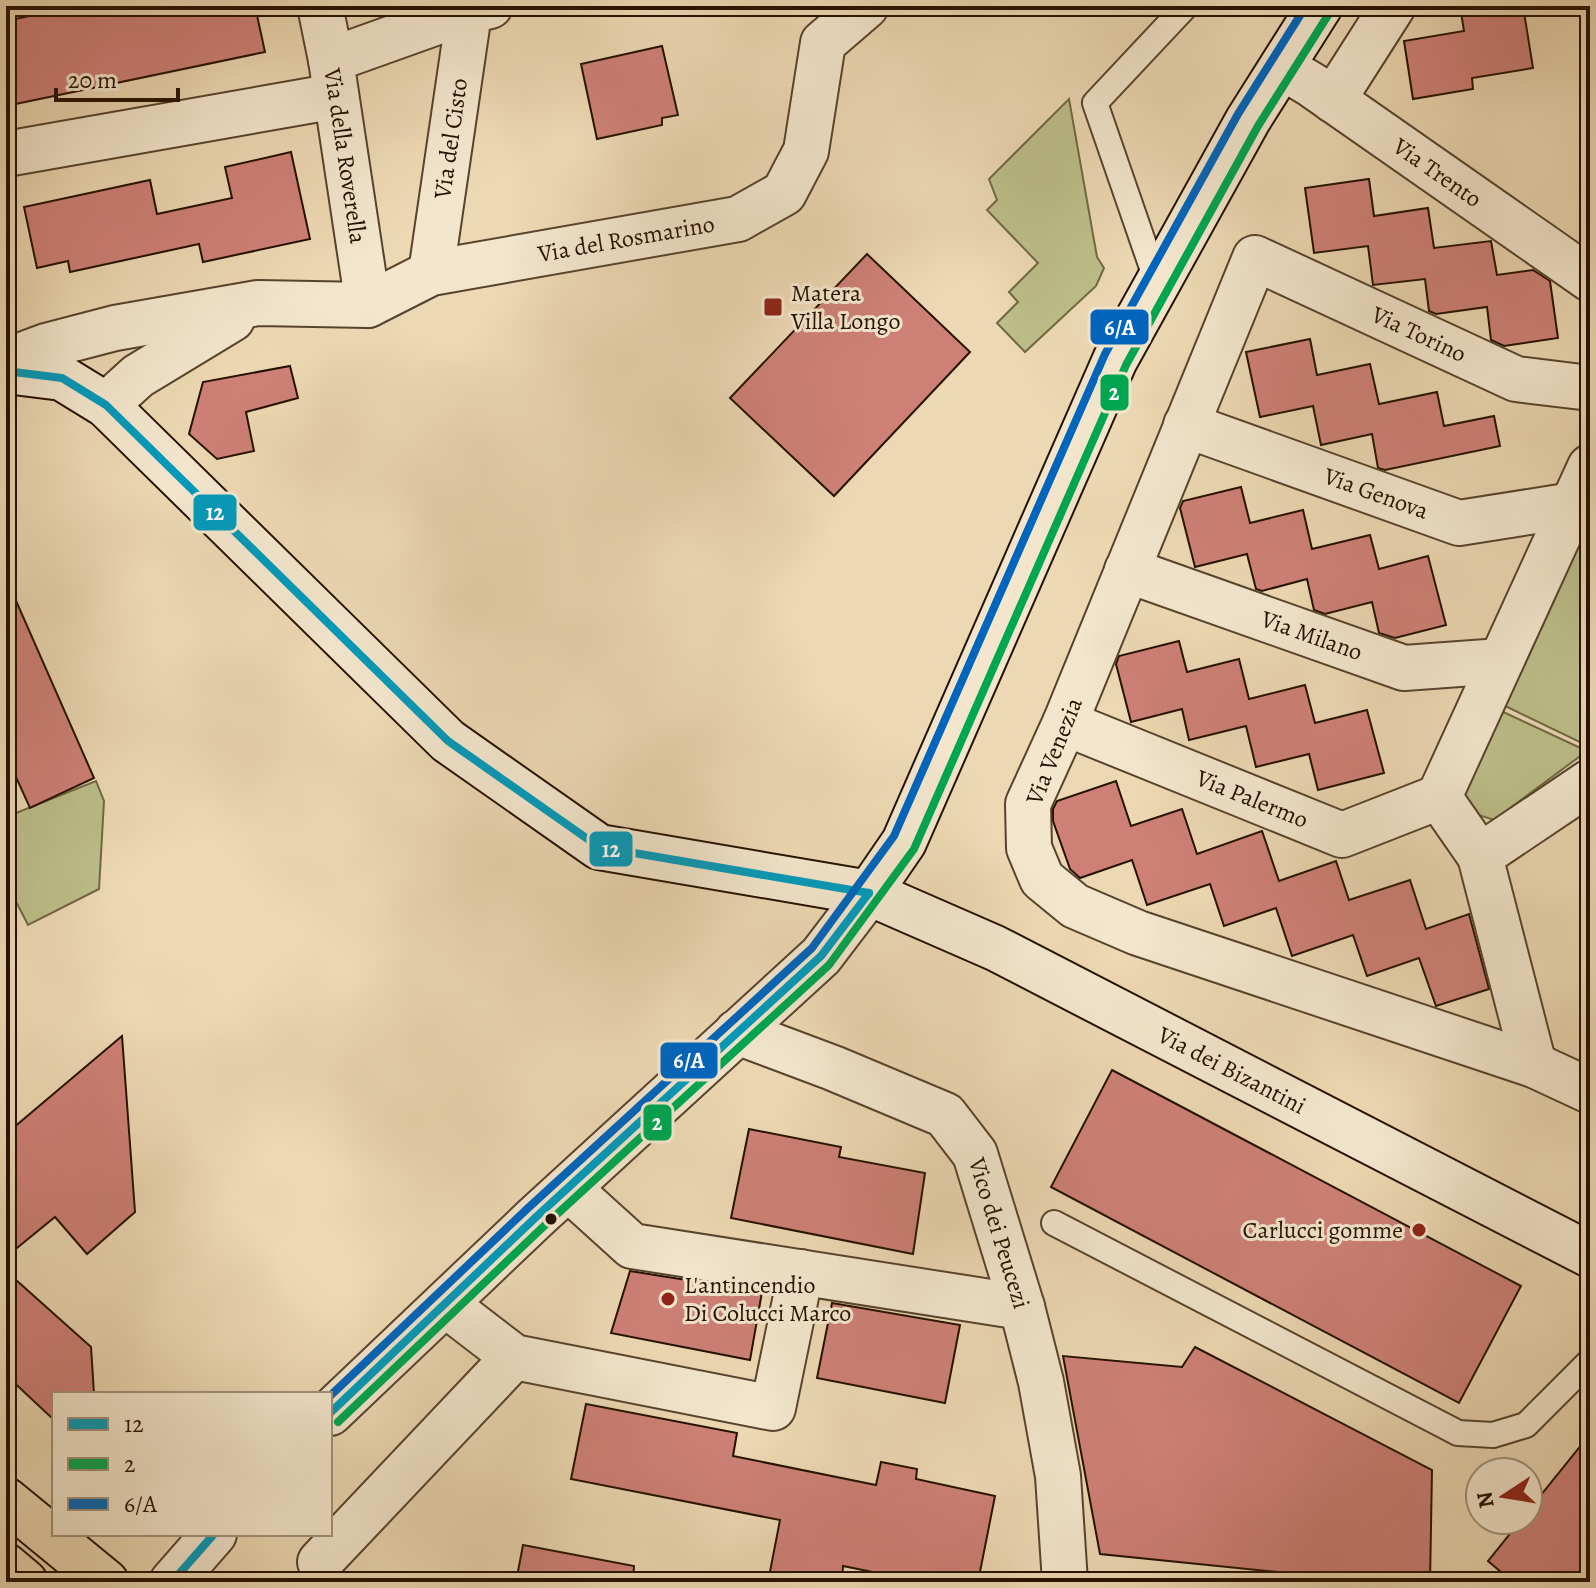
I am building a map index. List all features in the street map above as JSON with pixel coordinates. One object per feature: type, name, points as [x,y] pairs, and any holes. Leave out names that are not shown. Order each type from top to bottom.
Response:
[{"type":"highway","points":[[6,1500],[106,1582]]},
{"type":"highway","points":[[6,1566],[25,1582]]},
{"type":"street","name":"Via della Roverella","points":[[320,6],[334,78],[368,305]]},
{"type":"street","name":"Via del Rosmarino","points":[[6,361],[46,346],[115,328],[258,303],[368,305],[431,273],[738,219],[784,193],[806,151],[823,43],[866,6]]},
{"type":"street","points":[[332,1411],[821,956],[869,893],[904,842],[1115,360],[1248,120],[1320,6]]},
{"type":"street","points":[[1333,100],[1393,6]]},
{"type":"street","points":[[6,154],[334,78],[476,8]]},
{"type":"street","name":"Via del Cisto","points":[[431,273],[476,8]]},
{"type":"street","name":"Via Trento","points":[[1282,67],[1590,279]]},
{"type":"street","name":"Via Torino","points":[[1255,258],[1516,379],[1590,388]]},
{"type":"street","name":"Via Venezia","points":[[1255,258],[1065,723],[1028,804],[1029,848],[1042,879],[1075,906],[1138,933],[1534,1065],[1590,1091]]},
{"type":"street","points":[[106,405],[138,376],[258,303]]},
{"type":"street","name":"Via dei Bizantini","points":[[6,371],[62,378],[106,405],[448,741],[599,847],[869,893],[995,948],[1590,1255]]},
{"type":"street","name":"Via Genova","points":[[1186,425],[1459,523],[1581,486]]},
{"type":"street","points":[[1534,1065],[1480,856],[1439,797],[1581,486]]},
{"type":"street","name":"Via Milano","points":[[1127,570],[1404,668],[1501,661]]},
{"type":"street","name":"Via Palermo","points":[[1065,723],[1342,835],[1439,797]]},
{"type":"street","points":[[1480,856],[1590,782]]},
{"type":"street","name":"Vico dei Peucezi","points":[[737,1032],[945,1115],[975,1154],[1022,1307],[1041,1382],[1058,1476],[1065,1582]]},
{"type":"street","points":[[569,1189],[632,1246],[1022,1307]]},
{"type":"street","points":[[445,1304],[514,1357],[773,1408],[801,1272]]},
{"type":"street","points":[[320,1562],[514,1357]]},
{"type":"lane","points":[[1157,282],[1095,103],[1186,6]]},
{"type":"lane","points":[[1054,1223],[1458,1433],[1493,1435],[1526,1425],[1590,1361]]},
{"type":"green space","points":[[1069,99],[1097,257],[1104,268],[1096,286],[1025,352],[997,323],[1018,302],[1009,292],[1038,263],[987,210],[997,200],[989,179]]},
{"type":"green space","points":[[1575,544],[1590,551],[1590,747],[1499,703]]},
{"type":"green space","points":[[1497,709],[1587,751],[1494,820],[1469,812],[1459,800]]},
{"type":"green space","points":[[96,781],[104,801],[99,889],[28,925],[6,882],[6,817]]},
{"type":"building","points":[[76,6],[255,6],[265,52],[6,106],[6,21]]},
{"type":"building","points":[[1460,6],[1523,6],[1533,68],[1472,78],[1473,89],[1413,99],[1404,41],[1464,31]]},
{"type":"building","points":[[662,46],[678,115],[662,118],[662,125],[597,139],[581,64]]},
{"type":"building","points":[[291,152],[310,239],[203,262],[199,244],[70,272],[68,261],[37,268],[24,207],[150,180],[157,214],[232,198],[225,167]]},
{"type":"building","points":[[1369,179],[1374,216],[1428,208],[1434,248],[1491,241],[1497,275],[1533,270],[1550,281],[1558,338],[1504,346],[1491,340],[1487,307],[1436,314],[1429,311],[1425,279],[1373,285],[1368,246],[1314,253],[1305,188]]},
{"type":"building","points":[[867,254],[970,352],[834,496],[730,398]]},
{"type":"building","points":[[1310,339],[1317,375],[1370,364],[1379,404],[1437,392],[1444,426],[1494,416],[1500,446],[1385,470],[1378,468],[1372,434],[1321,445],[1313,406],[1260,417],[1246,352]]},
{"type":"building","points":[[290,366],[298,398],[246,412],[254,451],[217,459],[189,434],[203,382]]},
{"type":"building","points":[[1241,487],[1250,523],[1303,510],[1312,549],[1370,535],[1379,569],[1428,556],[1446,625],[1395,638],[1379,633],[1372,602],[1325,614],[1314,610],[1307,579],[1262,591],[1256,589],[1247,554],[1195,567],[1180,508],[1183,501]]},
{"type":"building","points":[[6,578],[94,778],[30,808],[6,755]]},
{"type":"building","points":[[1179,641],[1187,672],[1239,659],[1249,699],[1305,685],[1315,723],[1367,710],[1384,773],[1318,790],[1309,754],[1256,767],[1246,726],[1189,740],[1182,709],[1131,722],[1116,664],[1119,656]]},
{"type":"building","points":[[1116,781],[1131,826],[1182,809],[1197,854],[1262,831],[1279,881],[1336,861],[1349,900],[1410,880],[1426,929],[1469,914],[1489,989],[1436,1006],[1419,958],[1367,976],[1353,935],[1292,956],[1276,908],[1224,926],[1210,884],[1147,905],[1132,860],[1080,878],[1070,869],[1053,821],[1053,809],[1057,801]]},
{"type":"building","points":[[122,1036],[135,1212],[87,1254],[55,1217],[6,1257],[6,1134]]},
{"type":"building","points":[[1112,1070],[1521,1286],[1459,1403],[1051,1187]]},
{"type":"building","points":[[749,1129],[841,1147],[839,1157],[925,1173],[913,1254],[731,1218]]},
{"type":"building","points":[[6,1271],[91,1347],[94,1392],[52,1392],[52,1418],[6,1375]]},
{"type":"building","points":[[630,1271],[762,1292],[750,1360],[611,1333]]},
{"type":"building","points":[[832,1303],[960,1325],[945,1403],[817,1378]]},
{"type":"building","points":[[1195,1347],[1432,1470],[1430,1582],[1376,1582],[1100,1554],[1063,1356],[1182,1367]]},
{"type":"building","points":[[586,1404],[737,1433],[733,1456],[876,1485],[881,1462],[917,1469],[916,1479],[995,1496],[978,1582],[927,1576],[926,1580],[897,1574],[897,1577],[843,1566],[842,1582],[768,1582],[780,1520],[571,1479]]},
{"type":"building","points":[[1590,1434],[1590,1582],[1513,1582],[1488,1561],[1508,1536],[1544,1536],[1544,1491]]},
{"type":"building","points":[[523,1545],[634,1566],[633,1582],[516,1582]]},
{"type":"transit line","name":"6/A","points":[[332,1394],[527,1209],[812,948],[894,836],[1105,354],[1238,114],[1306,6]]},
{"type":"transit line","name":"2","points":[[338,1422],[543,1227],[829,965],[914,849],[1126,365],[1258,126],[1330,12]]},
{"type":"transit line","name":"12","points":[[6,371],[62,378],[106,405],[448,741],[599,847],[869,893]]},
{"type":"transit line","name":"12","points":[[332,1411],[535,1218],[821,956],[869,893]]},
{"type":"transit line","name":"12","points":[[172,1582],[212,1536]]},
{"type":"place","name":"Matera Villa Longo","points":[[773,307]]},
{"type":"place","name":"Carlucci gomme","points":[[1419,1230]]},
{"type":"place","name":"L'antincendio Di Colucci Marco","points":[[668,1299]]}]
